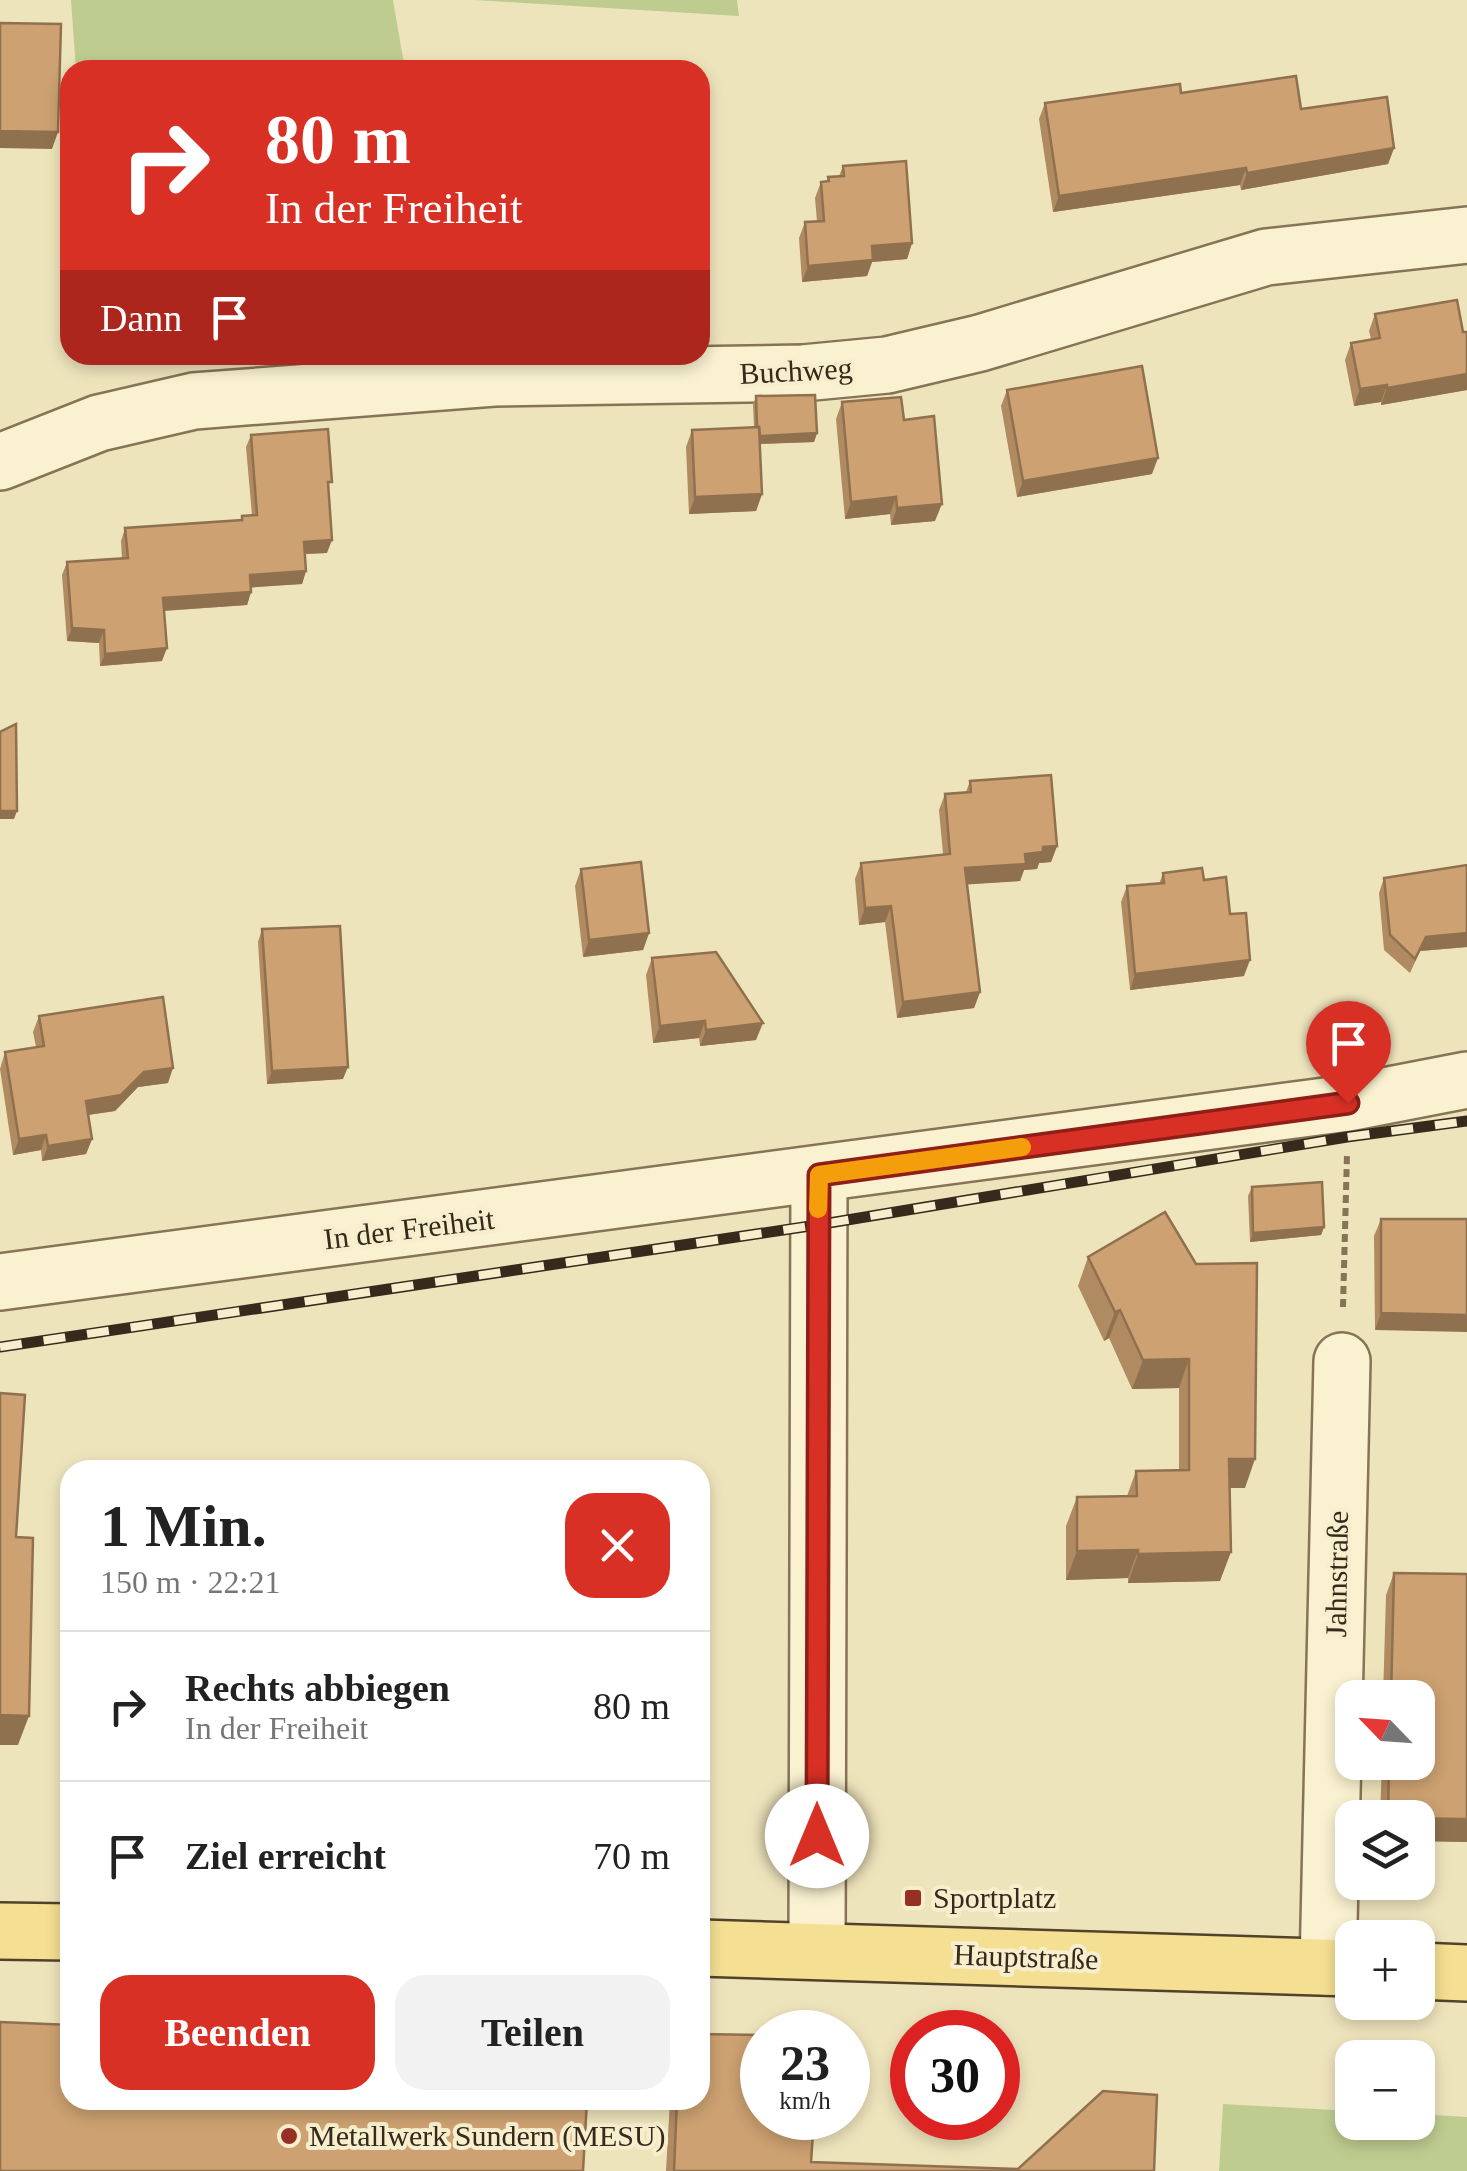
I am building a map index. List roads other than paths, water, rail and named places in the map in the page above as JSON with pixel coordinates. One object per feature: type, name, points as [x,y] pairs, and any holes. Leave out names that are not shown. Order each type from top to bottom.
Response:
[{"type":"main road","points":[[0,1931],[60,1932]]},
{"type":"main road","name":"Hauptstraße","points":[[710,1948],[1335,1967]]},
{"type":"main road","points":[[1435,1972],[1467,1973]]},
{"type":"street","name":"Buchweg","points":[[0,462],[98,422],[194,401],[494,378],[804,373],[887,365],[980,343],[1266,257],[1467,236]]},
{"type":"street","name":"In der Freiheit","points":[[0,1282],[1348,1103],[1467,1080]]},
{"type":"street","points":[[817,1951],[819,1175]]},
{"type":"street","name":"Jahnstraße","points":[[1340,1920],[1342,1361]]},
{"type":"railway","points":[[0,1347],[817,1225],[1347,1137],[1467,1121]]},
{"type":"place","name":"Sportplatz","points":[[913,1898]]},
{"type":"place","name":"Metallwerk Sundern (MESU)","points":[[289,2136]]}]
